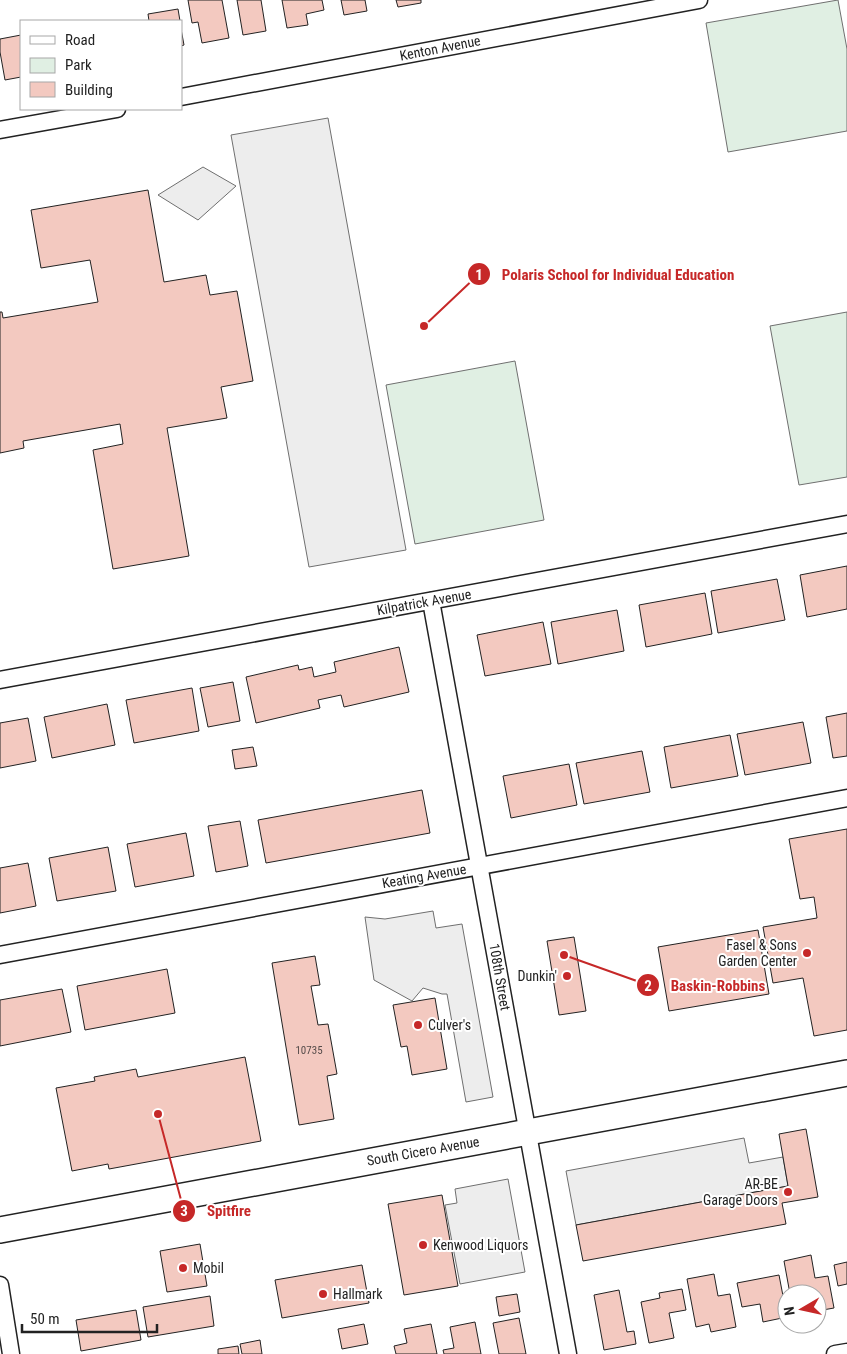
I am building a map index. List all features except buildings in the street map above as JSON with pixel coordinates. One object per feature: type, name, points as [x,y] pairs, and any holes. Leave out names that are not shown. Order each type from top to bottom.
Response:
[{"type":"main road","name":"South Cicero Avenue","points":[[0,1230],[847,1073]]},
{"type":"street","name":"Kenton Avenue","points":[[182,97],[699,0]]},
{"type":"street","points":[[0,130],[111,110]]},
{"type":"street","name":"Kilpatrick Avenue","points":[[0,680],[847,524]]},
{"type":"street","name":"108th Street","points":[[431,601],[568,1354]]},
{"type":"street","name":"Keating Avenue","points":[[0,955],[847,798]]},
{"type":"street","points":[[0,1285],[11,1354]]},
{"type":"street","points":[[835,1354],[847,1352]]},
{"type":"green space","points":[[838,0],[847,49],[847,131],[728,152],[706,23]]},
{"type":"green space","points":[[847,312],[847,477],[799,485],[770,326]]},
{"type":"green space","points":[[515,361],[544,520],[415,544],[386,385]]},
{"type":"shaded area","points":[[328,118],[406,550],[309,567],[231,135]]},
{"type":"shaded area","points":[[203,167],[236,186],[198,220],[158,195]]},
{"type":"shaded area","points":[[433,911],[436,928],[462,924],[493,1097],[466,1102],[447,994],[423,988],[412,1001],[374,980],[365,917],[385,919]]},
{"type":"shaded area","points":[[744,1138],[749,1163],[783,1157],[788,1186],[576,1225],[566,1171]]},
{"type":"shaded area","points":[[508,1179],[525,1272],[460,1284],[445,1205],[457,1203],[455,1189]]},
{"type":"place","name":"Polaris School for Individual Education","points":[[424,326]]},
{"type":"place","name":"Fasel & Sons Garden Center","points":[[807,953]]},
{"type":"place","name":"Baskin-Robbins","points":[[564,955]]},
{"type":"place","name":"Dunkin'","points":[[567,976]]},
{"type":"place","name":"Culver's","points":[[418,1025]]},
{"type":"place","name":"Spitfire","points":[[158,1114]]},
{"type":"place","name":"AR-BE Garage Doors","points":[[788,1192]]},
{"type":"place","name":"Kenwood Liquors","points":[[423,1245]]},
{"type":"place","name":"Mobil","points":[[183,1268]]},
{"type":"place","name":"Hallmark","points":[[323,1294]]}]
